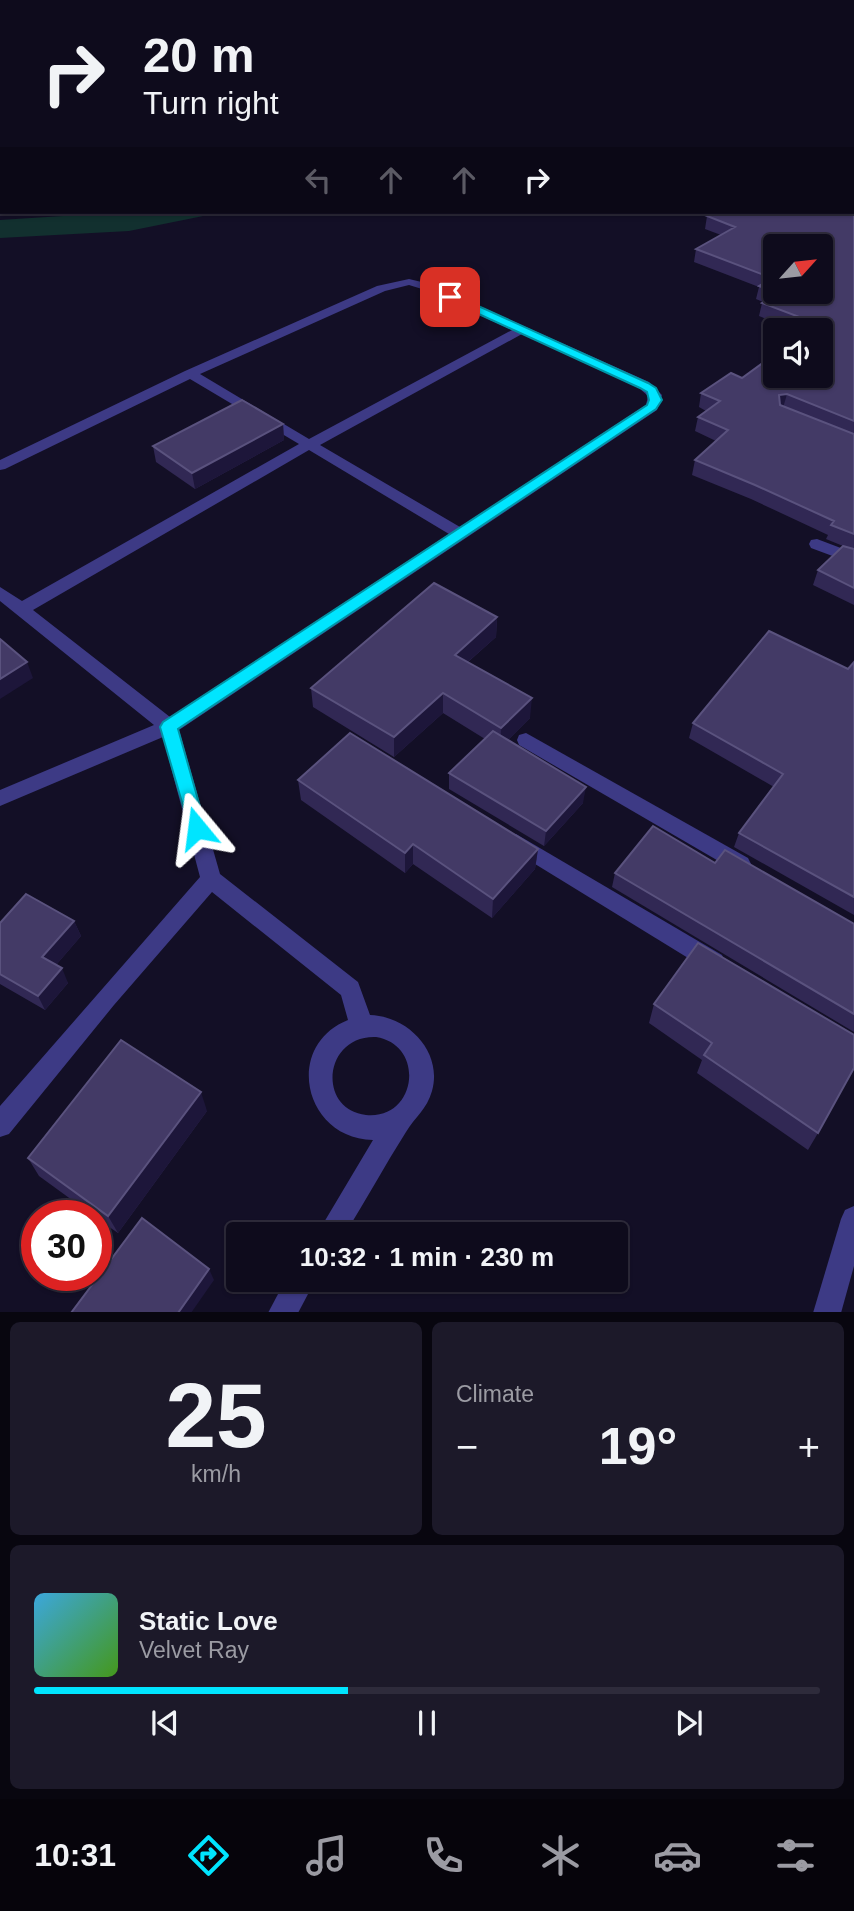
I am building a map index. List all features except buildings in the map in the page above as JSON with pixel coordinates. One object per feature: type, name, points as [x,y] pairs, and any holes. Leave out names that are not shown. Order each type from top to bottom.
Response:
[{"type":"street","points":[[0,466],[190,374],[381,288],[401,283],[426,286],[644,385],[652,390],[655,400],[652,407],[169,727],[0,798]]},
{"type":"street","points":[[23,608],[310,444],[521,330]]},
{"type":"street","points":[[190,374],[459,533]]},
{"type":"street","points":[[817,544],[854,559]]},
{"type":"street","points":[[0,592],[169,727],[211,878],[349,989],[362,1027]]},
{"type":"street","points":[[526,740],[760,875]]},
{"type":"street","points":[[495,829],[734,975]]},
{"type":"street","points":[[0,1125],[211,878]]},
{"type":"street","points":[[337,1222],[400,1119],[414,1104],[422,1085],[422,1065],[415,1047],[401,1034],[382,1027],[362,1027],[347,1032],[324,1056],[320,1072],[325,1103],[343,1120],[367,1128],[384,1126],[400,1119]]},
{"type":"street","points":[[827,1312],[854,1219]]},
{"type":"street","points":[[282,1312],[294,1292]]},
{"type":"green space","points":[[94,214],[213,214],[129,231],[0,238],[0,220]]},
{"type":"route","points":[[197,828],[169,727],[652,407],[655,396],[652,390],[644,385],[450,297]]}]
